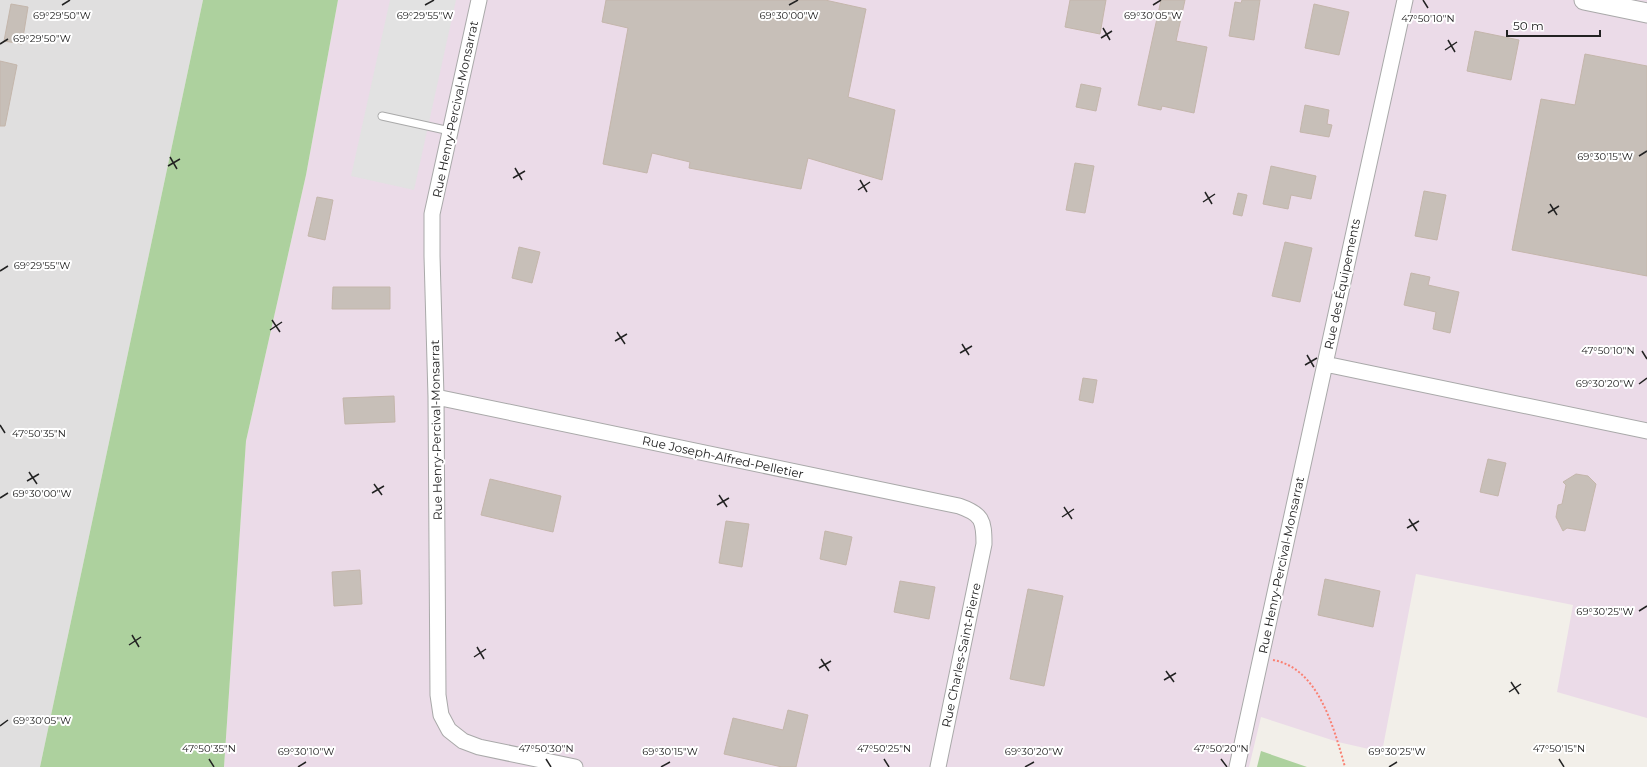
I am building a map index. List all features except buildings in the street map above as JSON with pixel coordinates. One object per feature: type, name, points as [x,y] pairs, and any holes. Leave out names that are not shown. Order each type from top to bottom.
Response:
[{"type":"street","name":"Rue Henry-Percival-Monsarrat","points":[[479,0],[432,214],[436,397],[438,689],[441,715],[449,730],[463,741],[479,747],[575,767]]},
{"type":"street","name":"Rue des Équipements","points":[[1405,0],[1325,364],[1647,431]]},
{"type":"street","points":[[1584,0],[1647,13]]},
{"type":"street","name":"Rue Henry-Percival-Monsarrat","points":[[1237,767],[1325,364]]},
{"type":"street","name":"Rue Joseph-Alfred-Pelletier","points":[[436,397],[959,506],[972,511],[981,518],[984,528],[984,544]]},
{"type":"street","name":"Rue Charles-Saint-Pierre","points":[[938,767],[984,544]]},
{"type":"lane","points":[[382,116],[450,131]]},
{"type":"path","points":[[1260,658],[1277,661],[1290,666],[1309,682],[1322,702],[1333,725],[1345,767]]},
{"type":"shaded area","points":[[0,0],[203,0],[40,767],[0,767]]},
{"type":"shaded area","points":[[338,0],[1647,0],[1647,718],[1557,692],[1573,605],[1416,574],[1382,752],[1338,742],[1261,717],[1249,767],[224,767],[246,441],[306,175]]},
{"type":"shaded area","points":[[390,0],[456,0],[414,190],[351,176]]},
{"type":"green space","points":[[203,0],[338,0],[306,175],[246,441],[224,767],[40,767]]},
{"type":"green space","points":[[1261,751],[1307,767],[1257,767]]}]
